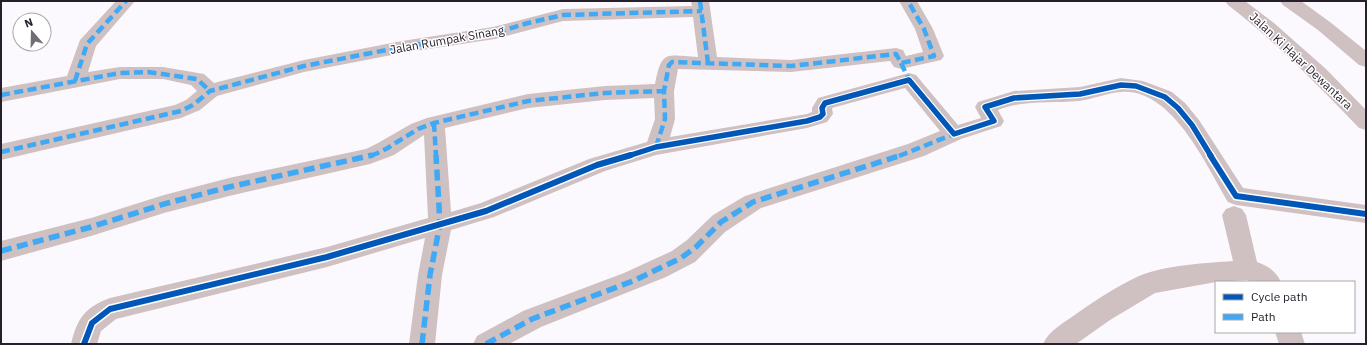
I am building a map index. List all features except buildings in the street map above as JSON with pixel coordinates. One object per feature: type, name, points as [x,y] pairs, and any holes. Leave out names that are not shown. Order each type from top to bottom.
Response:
[{"type":"street","points":[[75,81],[87,44],[126,1]]},
{"type":"street","points":[[84,344],[88,326],[97,317],[110,309],[327,257],[486,211],[597,165],[656,147],[808,121],[820,117],[823,114],[822,108],[825,103],[905,72],[934,56],[924,30],[908,1]]},
{"type":"street","name":"Jalan Ki Hajar Dewantara","points":[[1234,1],[1268,28],[1319,74],[1366,122]]},
{"type":"street","points":[[1289,1],[1324,26],[1366,61]]},
{"type":"street","points":[[701,6],[708,63]]},
{"type":"street","name":"Jalan Rumpak Sinang","points":[[210,91],[304,66],[402,47],[495,33],[528,23],[563,15],[701,6]]},
{"type":"street","points":[[656,147],[665,119],[664,91],[669,65],[672,62],[791,66],[896,54],[905,72],[954,134]]},
{"type":"street","points":[[1,95],[120,73],[163,73],[198,79],[210,91],[193,105],[181,111],[1,152]]},
{"type":"street","points":[[486,344],[503,332],[526,321],[602,293],[653,272],[682,257],[736,211],[753,202],[916,150],[954,134],[994,121],[985,107],[1014,98],[1080,94],[1121,85],[1136,86],[1165,97],[1178,108],[1192,125],[1236,196],[1366,214]]},
{"type":"street","points":[[1,251],[229,187],[370,156],[386,149],[418,129],[434,123],[528,101],[605,93],[664,91]]},
{"type":"street","points":[[422,344],[430,275],[440,224],[434,123]]},
{"type":"street","points":[[1234,215],[1247,270]]},
{"type":"street","points":[[1056,344],[1091,317],[1150,283],[1212,272],[1247,270],[1253,271],[1268,281]]},
{"type":"street","points":[[1288,333],[1292,344]]},
{"type":"marked path","points":[[75,81],[87,44],[126,1]]},
{"type":"marked path","points":[[700,1],[708,63]]},
{"type":"marked path","points":[[656,147],[665,119],[664,91],[669,65],[672,62],[791,66],[896,54],[901,63],[934,56],[924,29],[908,1]]},
{"type":"marked path","points":[[1,152],[181,111],[193,105],[210,91],[304,66],[402,47],[495,33],[528,23],[563,15],[702,11]]},
{"type":"marked path","points":[[901,63],[909,80]]},
{"type":"marked path","points":[[1,95],[120,73],[148,72],[197,79],[210,91]]},
{"type":"marked path","points":[[1,251],[91,227],[164,204],[229,187],[370,156],[386,149],[418,129],[434,123],[528,101],[605,93],[664,91]]},
{"type":"marked path","points":[[422,344],[430,275],[440,224],[434,123]]},
{"type":"marked path","points":[[486,344],[532,319],[633,281],[681,258],[696,247],[721,222],[753,202],[916,150],[954,134]]},
{"type":"cycle path","points":[[84,344],[89,327],[95,319],[110,309],[327,257],[486,211],[597,165],[656,147],[807,121],[820,117],[823,114],[822,108],[825,103],[909,80],[954,134],[994,121],[985,107],[1014,98],[1080,94],[1121,85],[1136,86],[1165,97],[1178,108],[1192,125],[1236,196],[1366,214]]}]
